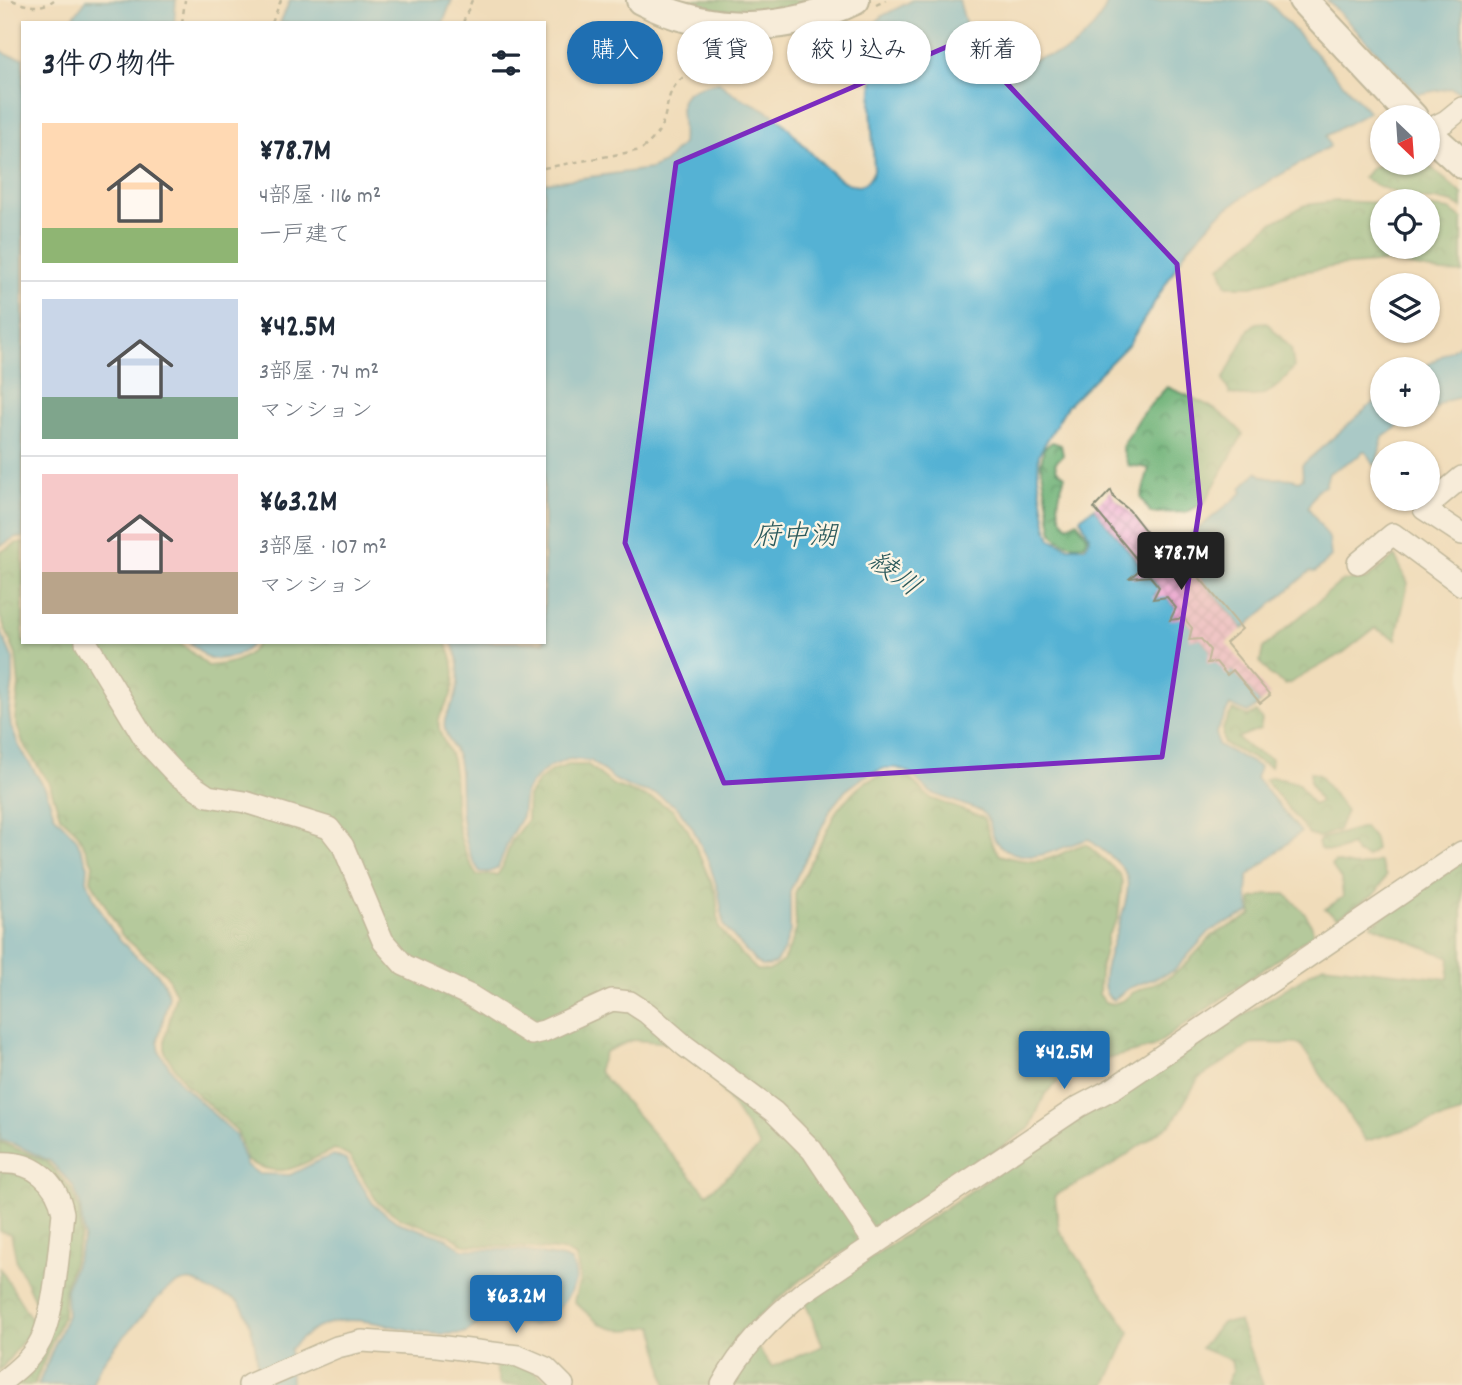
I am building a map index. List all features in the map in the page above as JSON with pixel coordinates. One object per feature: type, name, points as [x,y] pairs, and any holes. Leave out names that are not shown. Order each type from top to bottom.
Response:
[{"type":"main road","points":[[640,0],[686,18],[737,26],[772,26],[811,16],[855,0]]},
{"type":"main road","points":[[1303,0],[1402,105]]},
{"type":"main road","points":[[1440,143],[1462,164]]},
{"type":"street","points":[[1440,124],[1462,108]]},
{"type":"street","points":[[1462,477],[1424,509],[1462,534]]},
{"type":"street","points":[[1358,563],[1393,534],[1462,585]]},
{"type":"street","points":[[87,644],[148,744],[177,775],[208,796],[245,802],[329,828],[343,846],[383,941],[404,965],[471,996],[531,1034],[544,1031],[612,1000],[630,1002],[774,1112],[813,1150],[875,1244]]},
{"type":"street","points":[[722,1385],[743,1351],[770,1320],[802,1293],[1078,1107],[1114,1088],[1462,852]]},
{"type":"street","points":[[0,1163],[15,1162],[30,1166],[52,1184],[61,1199],[63,1213],[48,1316],[40,1341],[22,1366],[0,1383]]},
{"type":"street","points":[[253,1383],[337,1347],[362,1341],[437,1346],[517,1356],[545,1368],[563,1385]]},
{"type":"path","points":[[12,0],[29,7],[48,4],[54,0]]},
{"type":"path","points":[[182,21],[185,0]]},
{"type":"path","points":[[273,21],[281,0]]},
{"type":"path","points":[[465,21],[472,0]]},
{"type":"path","points":[[546,168],[589,162],[641,150],[653,139],[661,126],[668,97],[677,82]]},
{"type":"highlighted area","points":[[965,39],[1177,264],[1200,504],[1162,757],[724,783],[625,543],[676,163]]},
{"type":"green space","points":[[674,0],[814,0],[784,8],[744,11],[704,9]]},
{"type":"green space","points":[[1370,169],[1370,175],[1440,175],[1462,194],[1462,208],[1440,201],[1440,189],[1387,189],[1363,178]]},
{"type":"green space","points":[[1337,201],[1370,202],[1370,259],[1440,259],[1440,209],[1450,210],[1462,219],[1462,273],[1388,262],[1338,266],[1290,274],[1252,286],[1227,286],[1220,267],[1270,224],[1305,205]]},
{"type":"green space","points":[[1266,322],[1291,348],[1294,367],[1281,383],[1267,393],[1251,396],[1230,394],[1223,380],[1249,329],[1256,323]]},
{"type":"green space","points":[[1167,387],[1217,411],[1243,434],[1205,502],[1187,512],[1151,513],[1141,498],[1149,468],[1128,465],[1122,447],[1142,414]]},
{"type":"green space","points":[[1052,442],[1061,445],[1063,455],[1055,463],[1057,470],[1065,476],[1058,509],[1068,526],[1077,521],[1087,536],[1085,544],[1067,544],[1053,534],[1041,464],[1044,448]]},
{"type":"green space","points":[[21,543],[21,644],[181,644],[208,666],[243,658],[257,644],[446,644],[452,661],[453,682],[451,695],[440,716],[439,725],[452,760],[456,814],[461,838],[477,875],[497,875],[502,868],[512,840],[527,820],[528,796],[538,782],[551,771],[569,765],[588,765],[613,785],[657,801],[673,810],[688,830],[716,893],[719,928],[757,970],[769,971],[783,961],[791,945],[796,930],[795,893],[837,810],[867,781],[885,774],[908,777],[930,798],[984,818],[992,844],[999,855],[1038,861],[1086,844],[1120,874],[1122,882],[1118,918],[1108,935],[1100,972],[1099,994],[1105,1002],[1113,1004],[1124,1000],[1132,993],[1171,976],[1213,935],[1252,915],[1251,899],[1268,894],[1286,894],[1307,917],[1313,934],[1153,1047],[1072,1068],[1045,1094],[1030,1128],[798,1282],[754,1321],[709,1385],[666,1385],[654,1326],[628,1330],[610,1328],[594,1319],[574,1301],[580,1279],[576,1257],[564,1251],[464,1245],[450,1235],[400,1218],[378,1203],[350,1157],[335,1149],[283,1170],[261,1167],[247,1161],[237,1131],[185,1083],[165,1053],[165,1038],[176,994],[166,974],[122,935],[91,880],[93,864],[77,832],[60,816],[50,785],[23,743],[15,719],[19,686],[16,655],[0,616],[0,552]],"holes":[[[632,1040],[672,1043],[709,1071],[760,1147],[707,1194],[598,1071],[605,1052]]]},
{"type":"green space","points":[[1395,556],[1408,583],[1396,639],[1375,628],[1343,653],[1286,685],[1270,675],[1260,662],[1263,648],[1342,581],[1367,579]]},
{"type":"green space","points":[[1233,710],[1248,717],[1256,712],[1262,720],[1260,729],[1237,738],[1250,749],[1272,759],[1270,767],[1224,744],[1224,726]]},
{"type":"green space","points":[[1310,772],[1319,775],[1346,811],[1338,830],[1318,838],[1309,834],[1265,780],[1272,777],[1298,783],[1313,805],[1320,802],[1310,782]]},
{"type":"green space","points":[[1364,827],[1374,839],[1376,849],[1367,857],[1356,853],[1351,845],[1336,851],[1320,849],[1318,843],[1321,839]]},
{"type":"green space","points":[[1379,861],[1386,876],[1376,893],[1338,917],[1325,909],[1343,897],[1341,879],[1331,865],[1335,862],[1359,867]]},
{"type":"green space","points":[[1462,862],[1462,1113],[1366,1141],[1300,1044],[1254,1043],[1198,1079],[1173,1122],[1111,1166],[1055,1195],[1059,1230],[1130,1332],[1106,1385],[729,1385],[757,1347],[772,1367],[823,1346],[805,1302],[1066,1127],[1323,965],[1448,979],[1450,958],[1371,925]]},
{"type":"green space","points":[[0,1142],[46,1161],[71,1189],[79,1209],[81,1236],[64,1290],[63,1315],[34,1385],[8,1385],[42,1343],[61,1186],[0,1159]]},
{"type":"green space","points":[[0,1169],[40,1181],[58,1201],[42,1316],[17,1263],[11,1234],[0,1231]]},
{"type":"green space","points":[[0,1268],[35,1325],[0,1371]]},
{"type":"green space","points":[[1222,1322],[1239,1322],[1263,1385],[1226,1385],[1233,1370],[1231,1360],[1201,1348]]},
{"type":"green space","points":[[494,1360],[529,1368],[554,1385],[500,1385]]},
{"type":"water","points":[[86,0],[176,0],[174,21],[70,21]]},
{"type":"water","points":[[290,0],[452,0],[444,21],[281,21]]},
{"type":"water","name":"府中湖","points":[[913,0],[959,0],[965,21],[945,21],[945,84],[1041,84],[1041,58],[1059,54],[1083,38],[1096,23],[1108,0],[1267,0],[1369,112],[1326,136],[1330,146],[1249,193],[1218,215],[1187,249],[1129,344],[1067,406],[1039,454],[1038,476],[1051,539],[1068,547],[1085,547],[1089,536],[1080,518],[1094,508],[1160,589],[1155,595],[1158,598],[1165,595],[1213,653],[1208,659],[1231,670],[1260,703],[1248,713],[1230,705],[1216,732],[1218,745],[1260,767],[1256,778],[1301,832],[1248,876],[1250,912],[1210,931],[1174,971],[1129,988],[1113,1000],[1105,991],[1104,977],[1126,902],[1128,885],[1125,872],[1118,863],[1089,839],[1043,855],[1023,856],[1010,852],[997,843],[989,821],[981,811],[931,793],[910,773],[897,768],[885,768],[865,776],[845,791],[832,807],[790,891],[790,931],[784,950],[775,963],[769,966],[762,966],[755,961],[724,926],[719,893],[708,860],[692,827],[677,807],[656,794],[629,787],[615,780],[591,761],[569,759],[549,767],[536,778],[525,792],[522,816],[498,868],[490,872],[480,872],[464,831],[459,762],[444,725],[455,698],[458,682],[458,661],[452,644],[546,644],[546,183],[650,169],[664,163],[682,144],[681,102],[684,96],[702,86],[721,84],[779,119],[841,180],[854,185],[866,183],[874,170],[873,84],[931,84],[931,21],[877,21]]},
{"type":"water","points":[[1327,0],[1462,0],[1462,90],[1460,92],[1451,88],[1418,94]]},
{"type":"water","points":[[0,49],[8,55],[21,58],[21,538],[16,537],[0,546]]},
{"type":"water","points":[[1462,343],[1462,397],[1445,401],[1440,405],[1440,357]]},
{"type":"water","points":[[1370,406],[1370,427],[1397,427],[1383,437],[1382,441],[1370,441],[1370,459],[1366,451],[1363,451],[1329,473],[1325,486],[1318,489],[1308,507],[1329,538],[1331,557],[1315,572],[1310,571],[1243,629],[1175,548],[1243,492],[1241,488],[1257,472],[1261,476],[1298,481],[1303,478],[1302,465]]},
{"type":"water","points":[[0,629],[13,659],[9,711],[11,726],[19,746],[46,790],[54,815],[76,838],[88,866],[87,880],[95,901],[112,930],[130,951],[157,973],[165,985],[169,996],[158,1040],[160,1053],[182,1085],[235,1134],[246,1165],[259,1174],[290,1175],[334,1155],[346,1160],[374,1205],[397,1222],[446,1238],[462,1249],[518,1250],[571,1261],[575,1282],[565,1300],[548,1318],[530,1325],[489,1319],[459,1334],[432,1334],[365,1321],[339,1321],[312,1331],[290,1349],[291,1385],[259,1385],[254,1341],[248,1318],[238,1302],[195,1282],[183,1281],[154,1302],[109,1354],[92,1385],[38,1385],[67,1315],[66,1290],[84,1238],[80,1204],[73,1186],[50,1161],[0,1140]]},
{"type":"water","points":[[191,644],[251,644],[234,656],[209,659]]},
{"type":"building","points":[[1111,490],[1114,498],[1129,510],[1163,553],[1175,548],[1242,629],[1226,643],[1270,695],[1260,703],[1233,670],[1227,675],[1216,662],[1207,663],[1210,650],[1201,639],[1189,640],[1192,628],[1184,618],[1170,620],[1176,608],[1167,597],[1153,599],[1159,587],[1150,576],[1130,578],[1143,567],[1094,508]]},
{"type":"water label","name":"綾川","points":[[896,572]]}]
